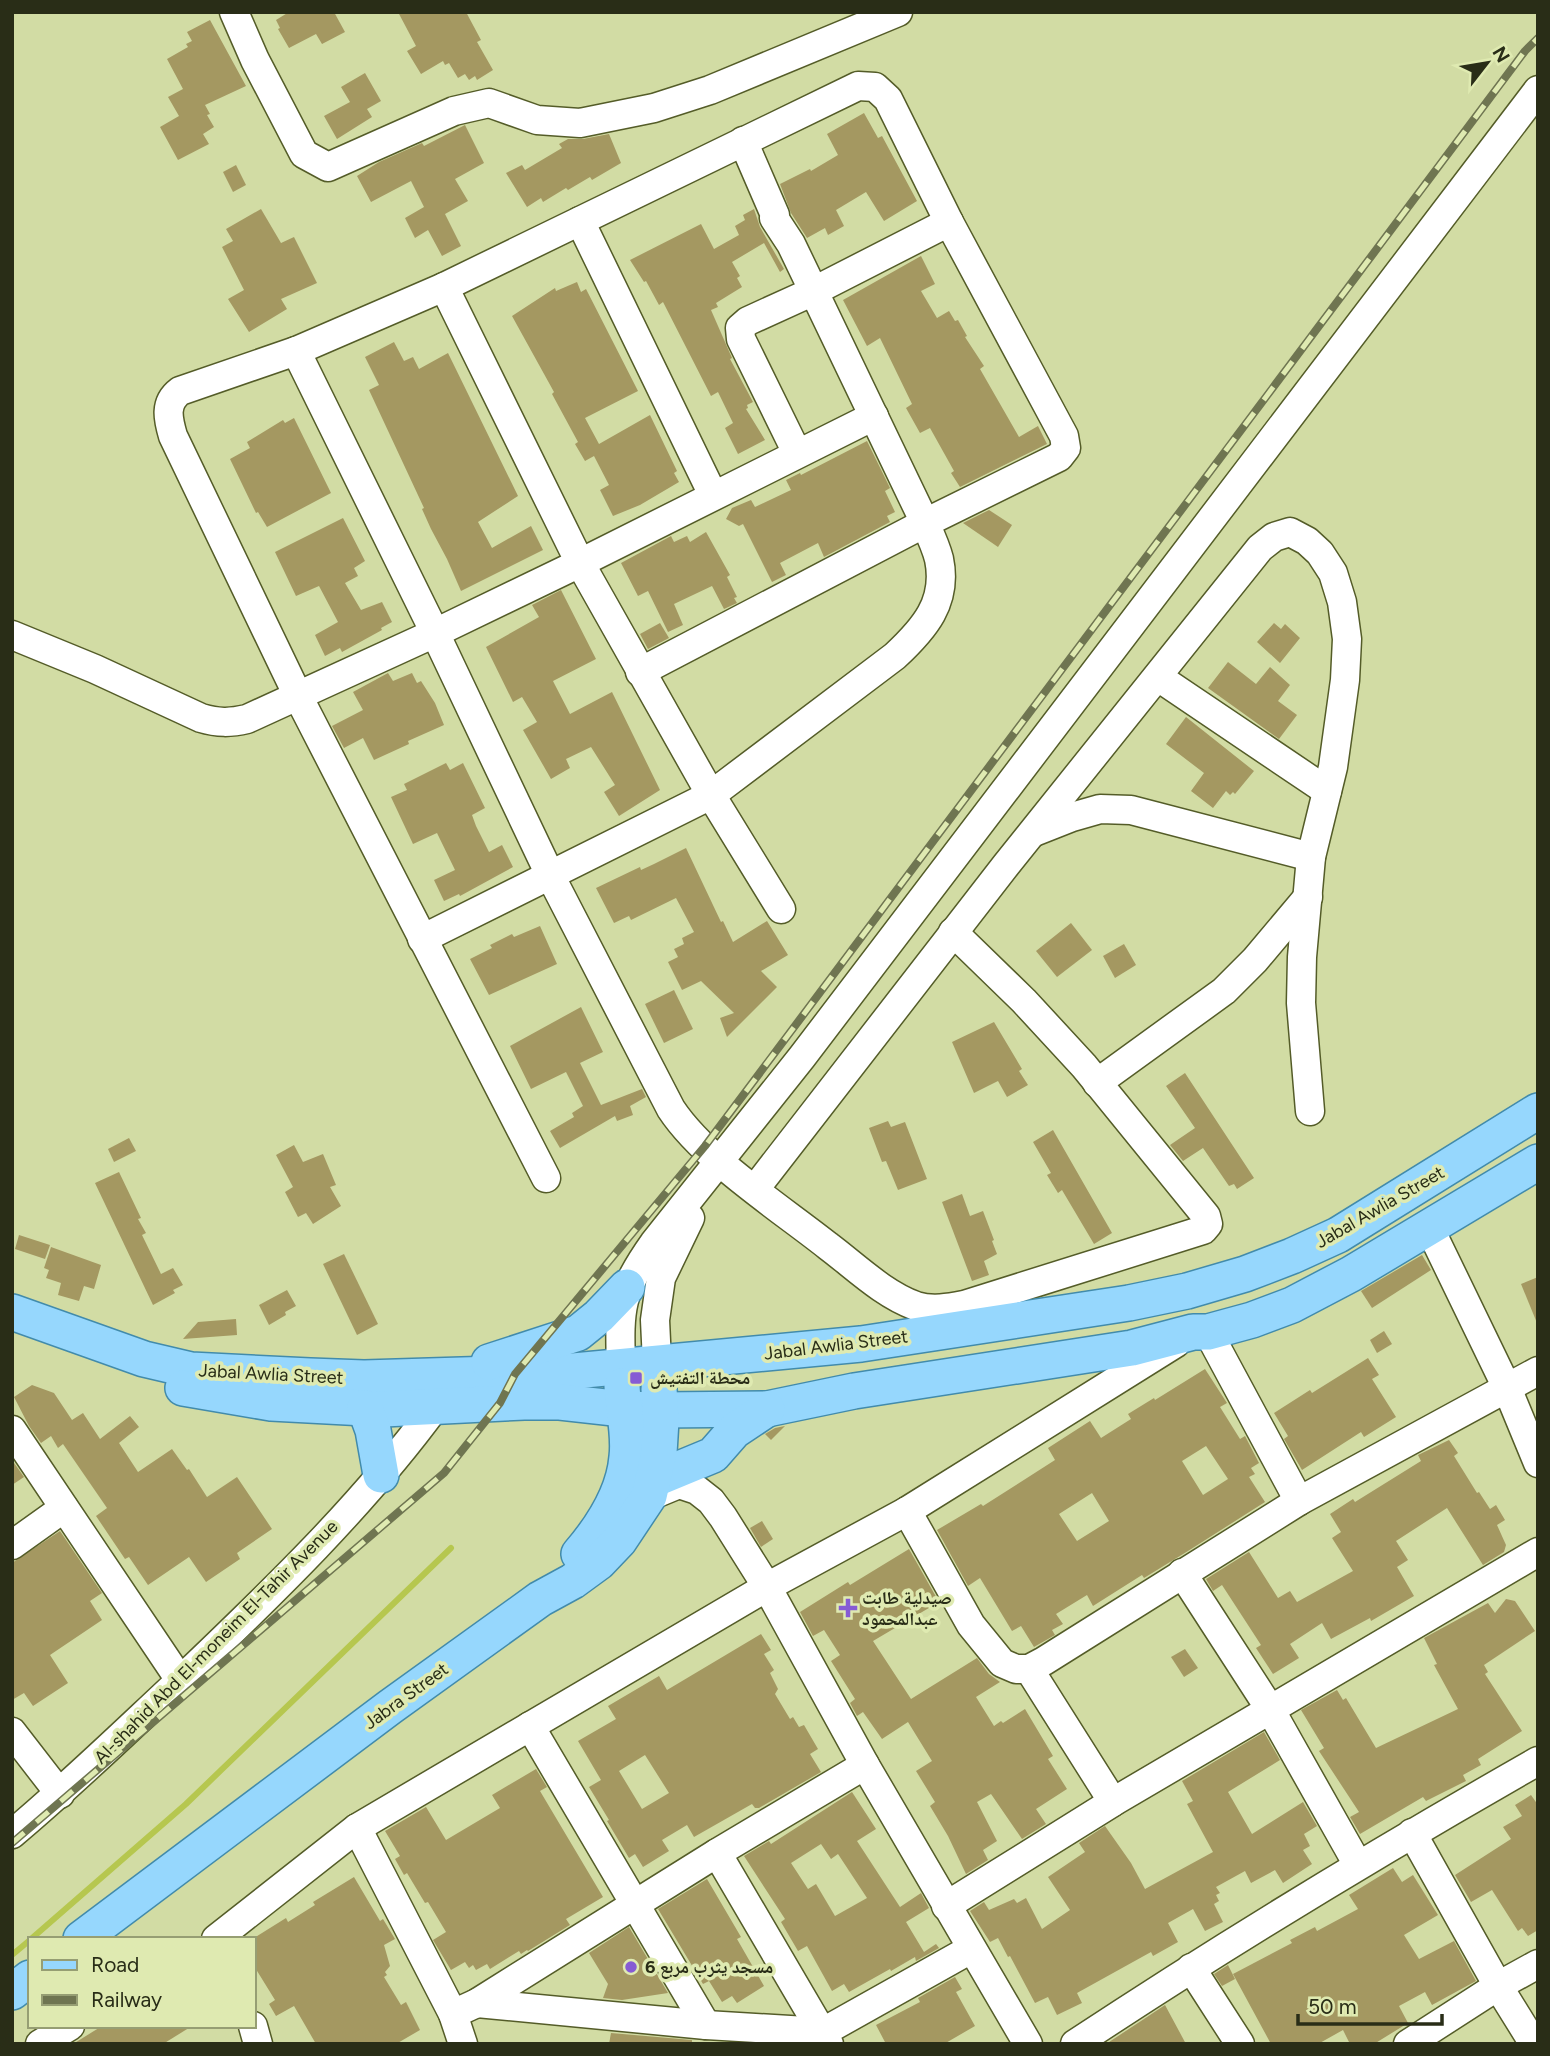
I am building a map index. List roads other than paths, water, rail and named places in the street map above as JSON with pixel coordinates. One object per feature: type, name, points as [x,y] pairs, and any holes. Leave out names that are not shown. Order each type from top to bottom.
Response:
[{"type":"main road","name":"Jabal Awlia Street","points":[[12,1312],[144,1359],[191,1370],[364,1378],[564,1372],[861,1344],[1129,1303],[1187,1291],[1245,1274],[1338,1235],[1538,1111]]},
{"type":"main road","name":"Jabal Awlia Street","points":[[12,1337],[92,1364],[195,1391],[271,1403],[365,1408],[560,1402],[623,1409],[767,1409],[854,1391],[1132,1348],[1252,1320],[1292,1305],[1351,1273],[1538,1162]]},
{"type":"main road","points":[[413,1375],[491,1362],[578,1333],[627,1287]]},
{"type":"main road","points":[[643,1484],[659,1453],[657,1362]]},
{"type":"main road","points":[[621,1365],[628,1455],[643,1484]]},
{"type":"main road","points":[[560,1402],[587,1418],[606,1436],[621,1459],[643,1484]]},
{"type":"main road","points":[[365,1408],[373,1430],[381,1475]]},
{"type":"main road","points":[[643,1484],[713,1455],[734,1431],[767,1409]]},
{"type":"main road","name":"Jabra Street","points":[[84,1937],[390,1707],[540,1599],[602,1525],[616,1500],[643,1484]]},
{"type":"main road","points":[[12,1992],[28,1980]]},
{"type":"street","points":[[234,12],[255,60],[304,154],[328,167],[454,111],[489,103],[537,121],[580,123],[653,108],[709,90],[898,12]]},
{"type":"street","points":[[546,1178],[298,696],[173,436],[169,420],[172,396],[296,351],[444,288],[858,86],[875,87],[888,99],[949,222],[1064,436],[1066,449],[1059,457],[925,523],[640,672]]},
{"type":"street","points":[[621,1365],[620,1316],[627,1287],[654,1243],[717,1165],[1538,90]]},
{"type":"street","points":[[422,939],[711,795],[895,656],[920,633],[934,608],[941,585],[939,559],[925,523],[791,244],[774,218],[743,141]]},
{"type":"street","points":[[580,222],[713,495]]},
{"type":"street","points":[[797,453],[741,339],[740,328],[748,321],[814,291],[949,222]]},
{"type":"street","points":[[444,288],[580,563],[711,795],[781,909]]},
{"type":"street","points":[[296,351],[551,877],[671,1109],[683,1127],[717,1165],[755,1189],[889,1292],[918,1307],[942,1309],[964,1305],[1203,1230],[1208,1224],[1206,1216],[1097,1083],[1024,1001],[953,932]]},
{"type":"street","points":[[12,635],[95,669],[201,718],[217,723],[233,723],[435,633],[874,416]]},
{"type":"street","points":[[755,1189],[953,932],[1260,548],[1274,537],[1290,533],[1307,541],[1321,553],[1333,573],[1342,602],[1347,639],[1345,680],[1333,767],[1311,857],[1302,957],[1301,1003],[1310,1111]]},
{"type":"street","points":[[1158,677],[1327,791]]},
{"type":"street","points":[[1031,834],[1100,809],[1131,810],[1311,857]]},
{"type":"street","points":[[1097,1083],[1224,991],[1255,960],[1308,897]]},
{"type":"street","points":[[657,1362],[655,1320],[660,1278],[717,1165]]},
{"type":"street","points":[[1429,1227],[1507,1388],[1538,1463]]},
{"type":"street","points":[[219,1937],[357,1828],[767,1587],[907,1511],[1201,1332],[1300,1501]]},
{"type":"street","points":[[907,1511],[971,1625],[1002,1663],[1016,1670],[1028,1669],[1300,1501],[1538,1371]]},
{"type":"street","name":"Al-shahid Abd El-moneim El-Tahir Avenue","points":[[12,1833],[60,1794],[284,1579],[381,1475],[435,1407]]},
{"type":"street","points":[[12,1430],[180,1680]]},
{"type":"street","points":[[643,1484],[679,1484],[697,1490],[711,1501],[723,1517],[767,1587],[865,1765],[1028,2044]]},
{"type":"street","points":[[12,1545],[64,1508]]},
{"type":"street","points":[[946,1906],[1113,1802],[1538,1552]]},
{"type":"street","points":[[1182,1573],[1270,1709],[1358,1865]]},
{"type":"street","points":[[1028,1669],[1113,1802]]},
{"type":"street","points":[[530,1726],[706,2025]]},
{"type":"street","points":[[12,1732],[60,1794]]},
{"type":"street","points":[[1075,2044],[1191,1968],[1358,1865],[1538,1761]]},
{"type":"street","points":[[465,2008],[865,1765]]},
{"type":"street","points":[[357,1828],[465,2008],[463,2044]]},
{"type":"street","points":[[1412,1833],[1498,1986],[1534,2044]]},
{"type":"street","points":[[717,1853],[826,2038]]},
{"type":"street","points":[[465,2008],[706,2025],[826,2038],[971,1949]]},
{"type":"street","points":[[1408,2044],[1498,1986],[1538,1964]]},
{"type":"street","points":[[1191,1968],[1240,2044]]},
{"type":"street","points":[[40,2044],[67,2028]]},
{"type":"waterway","points":[[33,1937],[186,1804],[451,1548]]},
{"type":"waterway","points":[[12,1955],[28,1942]]},
{"type":"railway","points":[[12,1843],[444,1473],[500,1403],[515,1374],[705,1146],[1525,51],[1538,38]]},
{"type":"place","name":"محطة التفتيش","points":[[636,1378]]},
{"type":"place","name":"صيدلية طابت عبدالمحمود","points":[[848,1608]]},
{"type":"place","name":"مسجد يثرب مربع 6","points":[[631,1967]]}]
